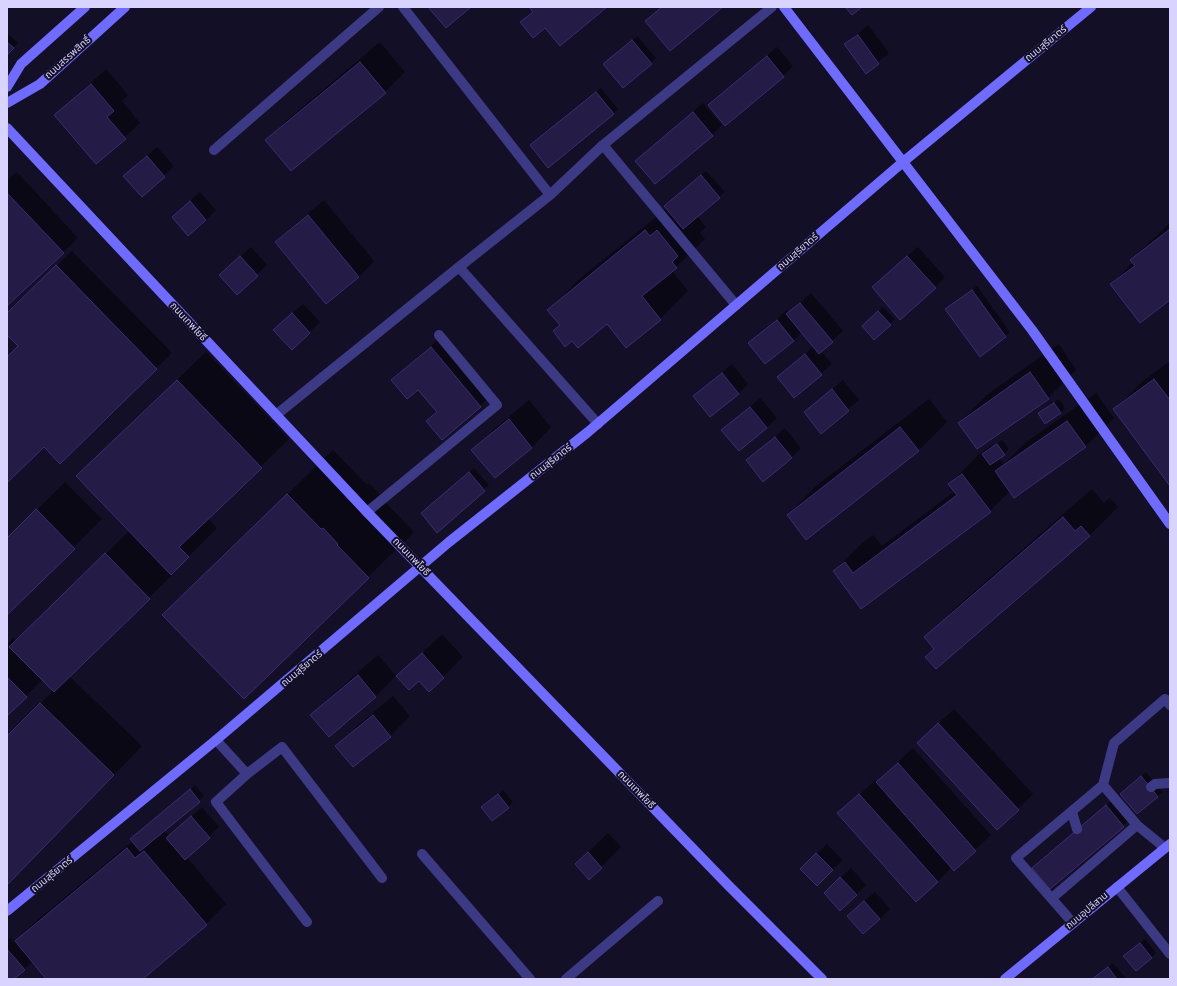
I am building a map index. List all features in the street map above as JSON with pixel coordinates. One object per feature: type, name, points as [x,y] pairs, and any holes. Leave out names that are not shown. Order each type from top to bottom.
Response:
[{"type":"street","points":[[7,87],[22,64],[85,7]]},
{"type":"street","name":"ถนนสรรพสิทธิ์","points":[[7,103],[40,84],[125,7]]},
{"type":"street","points":[[214,150],[379,7]]},
{"type":"street","points":[[403,7],[550,195]]},
{"type":"street","points":[[276,415],[550,195],[603,145],[772,7]]},
{"type":"street","points":[[784,7],[1032,330],[1170,524]]},
{"type":"street","name":"ถนนสุริยาตร์","points":[[7,911],[216,740],[421,568],[449,542],[598,424],[903,162],[1091,7]]},
{"type":"street","name":"ถนนเทพโยธี","points":[[7,128],[367,512],[728,886],[822,979]]},
{"type":"street","points":[[603,145],[736,305]]},
{"type":"street","points":[[459,267],[598,424]]},
{"type":"street","points":[[367,512],[497,404],[439,335]]},
{"type":"street","points":[[1073,923],[1016,858],[1103,785],[1114,743],[1165,699],[1170,706]]},
{"type":"street","points":[[216,740],[247,774]]},
{"type":"street","points":[[307,922],[216,802],[247,774],[282,747],[382,878]]},
{"type":"street","points":[[1151,788],[1155,784],[1170,783]]},
{"type":"street","points":[[1103,785],[1127,808],[1137,825],[1168,846]]},
{"type":"street","points":[[1072,812],[1076,829]]},
{"type":"street","points":[[1052,898],[1086,864],[1137,825]]},
{"type":"street","name":"ถนนอุปลีสาน","points":[[1005,979],[1168,846]]},
{"type":"street","points":[[422,854],[530,979]]},
{"type":"street","points":[[1117,887],[1170,954]]},
{"type":"street","points":[[566,979],[658,901]]},
{"type":"building","points":[[428,7],[471,7],[446,28]]},
{"type":"building","points":[[529,7],[607,7],[560,46],[545,28],[533,38],[520,22],[533,12]]},
{"type":"building","points":[[662,7],[723,7],[670,51],[645,21]]},
{"type":"building","points":[[845,7],[862,7],[852,15]]},
{"type":"building","points":[[858,35],[879,64],[866,74],[844,44]]},
{"type":"building","points":[[632,40],[652,64],[623,88],[603,64]]},
{"type":"building","points":[[7,42],[14,48],[7,55]]},
{"type":"building","points":[[767,56],[784,77],[725,126],[708,105]]},
{"type":"building","points":[[360,62],[386,93],[291,171],[265,140]]},
{"type":"building","points":[[91,84],[114,111],[107,117],[126,139],[96,164],[54,115]]},
{"type":"building","points":[[596,92],[614,114],[548,168],[530,145]]},
{"type":"building","points":[[693,112],[713,136],[655,184],[635,161]]},
{"type":"building","points":[[147,156],[165,177],[142,197],[123,176]]},
{"type":"building","points":[[701,175],[720,198],[683,229],[664,206]]},
{"type":"building","points":[[7,193],[64,253],[7,306]]},
{"type":"building","points":[[190,201],[206,220],[188,236],[172,217]]},
{"type":"building","points":[[308,215],[359,277],[326,304],[275,242]]},
{"type":"building","points":[[1170,229],[1170,300],[1140,323],[1110,284],[1135,266],[1130,260]]},
{"type":"building","points":[[645,230],[650,236],[657,230],[678,256],[672,262],[677,268],[642,296],[661,320],[626,348],[607,324],[578,348],[572,341],[565,347],[553,331],[560,325],[547,310]]},
{"type":"building","points":[[240,256],[258,276],[237,295],[219,275]]},
{"type":"building","points":[[907,256],[936,288],[900,320],[872,287]]},
{"type":"building","points":[[56,265],[157,369],[60,464],[44,447],[7,483],[7,357],[18,346],[7,335],[7,313]]},
{"type":"building","points":[[972,290],[1006,337],[980,357],[945,309]]},
{"type":"building","points":[[800,303],[833,342],[819,354],[786,314]]},
{"type":"building","points":[[878,311],[891,325],[874,340],[862,326]]},
{"type":"building","points":[[292,313],[310,333],[292,350],[273,330]]},
{"type":"building","points":[[777,320],[794,341],[765,364],[748,343]]},
{"type":"building","points":[[431,347],[481,407],[442,440],[426,421],[437,412],[418,390],[407,399],[391,380]]},
{"type":"building","points":[[805,354],[822,375],[794,398],[777,377]]},
{"type":"building","points":[[1030,372],[1049,399],[977,449],[958,423]]},
{"type":"building","points":[[722,373],[739,394],[710,417],[693,396]]},
{"type":"building","points":[[1154,379],[1170,400],[1170,486],[1113,409]]},
{"type":"building","points":[[177,380],[262,468],[179,547],[189,557],[171,575],[76,476]]},
{"type":"building","points":[[832,389],[849,411],[821,434],[804,412]]},
{"type":"building","points":[[1054,403],[1061,413],[1045,424],[1038,413]]},
{"type":"building","points":[[750,407],[767,428],[739,451],[721,430]]},
{"type":"building","points":[[509,419],[532,448],[495,478],[471,450]]},
{"type":"building","points":[[1067,421],[1086,447],[1014,498],[995,471]]},
{"type":"building","points":[[900,427],[919,451],[806,540],[787,515]]},
{"type":"building","points":[[775,437],[792,458],[763,482],[746,460]]},
{"type":"building","points":[[997,444],[1005,455],[990,465],[982,454]]},
{"type":"building","points":[[469,472],[485,491],[437,533],[421,513]]},
{"type":"building","points":[[962,474],[991,512],[861,609],[833,571],[845,562],[853,573],[957,495],[948,484]]},
{"type":"building","points":[[287,494],[321,529],[323,528],[338,544],[337,545],[369,578],[244,699],[162,615]]},
{"type":"building","points":[[36,509],[75,549],[7,615],[7,538]]},
{"type":"building","points":[[1063,517],[1075,531],[1081,526],[1090,536],[936,669],[925,657],[934,649],[924,637]]},
{"type":"building","points":[[105,553],[150,599],[54,692],[9,647]]},
{"type":"building","points":[[422,653],[444,678],[429,692],[419,681],[409,690],[396,676]]},
{"type":"building","points":[[358,675],[376,697],[329,737],[310,715]]},
{"type":"building","points":[[7,677],[27,697],[7,716]]},
{"type":"building","points":[[40,703],[114,775],[7,885],[7,736]]},
{"type":"building","points":[[373,715],[391,737],[353,767],[335,746]]},
{"type":"building","points":[[938,723],[1019,810],[997,830],[917,743]]},
{"type":"building","points":[[898,763],[976,851],[954,871],[876,782]]},
{"type":"building","points":[[1141,776],[1158,797],[1137,814],[1120,794]]},
{"type":"building","points":[[190,789],[200,802],[140,851],[130,839]]},
{"type":"building","points":[[498,794],[509,808],[492,821],[481,807]]},
{"type":"building","points":[[859,794],[938,882],[916,902],[837,813]]},
{"type":"building","points":[[1106,805],[1124,827],[1050,889],[1032,868]]},
{"type":"building","points":[[191,816],[210,838],[185,860],[166,838]]},
{"type":"building","points":[[127,848],[135,858],[144,851],[207,925],[143,979],[46,979],[15,941]]},
{"type":"building","points":[[588,852],[602,868],[589,880],[575,864]]},
{"type":"building","points":[[816,853],[833,870],[817,886],[800,869]]},
{"type":"building","points":[[840,877],[857,895],[840,911],[824,893]]},
{"type":"building","points":[[864,901],[880,919],[863,934],[847,916]]},
{"type":"building","points":[[1140,943],[1152,958],[1136,971],[1123,956]]},
{"type":"building","points":[[7,949],[25,970],[14,979],[7,979]]},
{"type":"building","points":[[1108,967],[1117,979],[1092,979]]}]
